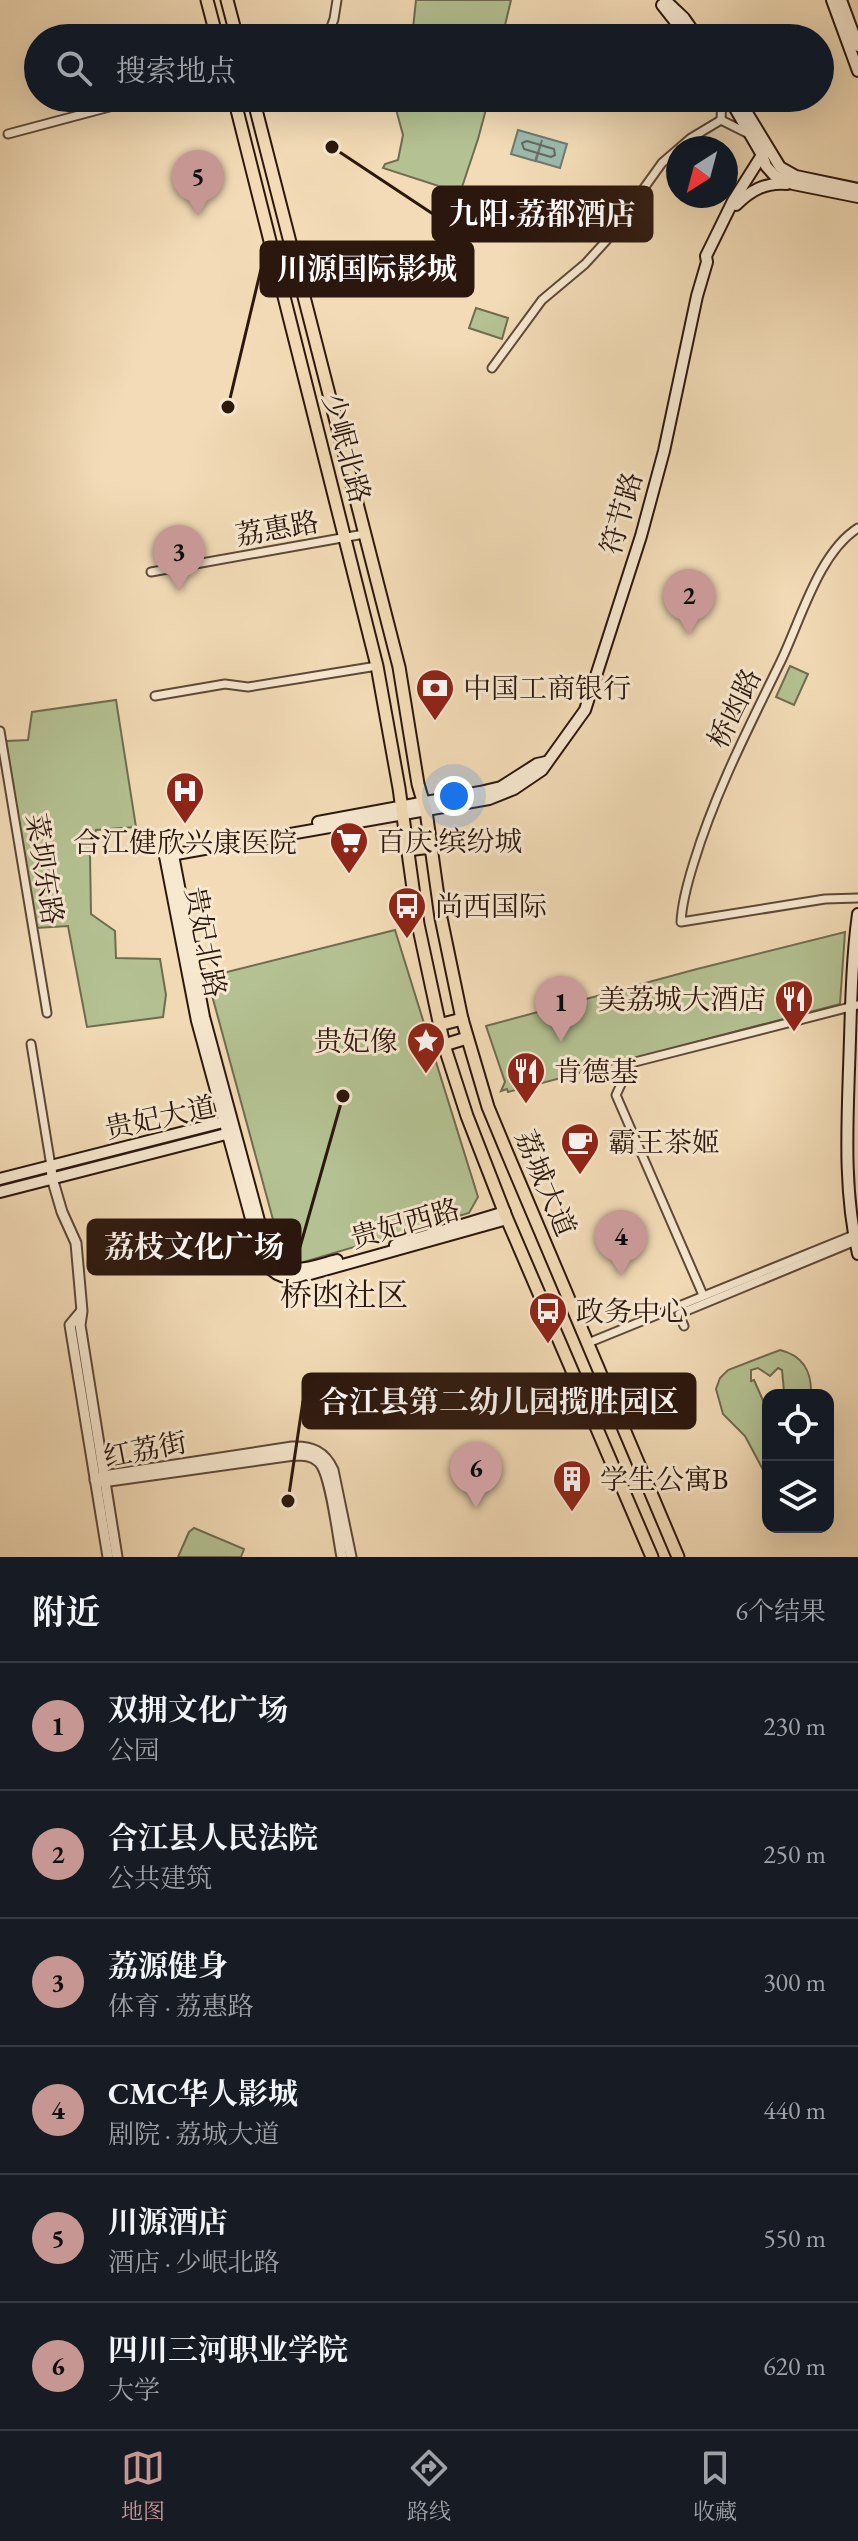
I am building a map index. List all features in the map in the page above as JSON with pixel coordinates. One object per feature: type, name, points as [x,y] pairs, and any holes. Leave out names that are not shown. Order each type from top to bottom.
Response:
[{"type":"main road","points":[[207,0],[213,24]]},
{"type":"main road","points":[[227,0],[233,24]]},
{"type":"main road","points":[[658,0],[677,24]]},
{"type":"main road","points":[[665,0],[688,24]]},
{"type":"main road","points":[[832,0],[858,71]]},
{"type":"main road","points":[[841,0],[858,46]]},
{"type":"main road","name":"少岷北路","points":[[237,112],[377,666],[402,810]]},
{"type":"main road","name":"少岷北路","points":[[257,112],[399,667],[418,784],[425,807]]},
{"type":"main road","points":[[737,112],[765,155],[791,174],[858,189]]},
{"type":"main road","points":[[745,112],[774,175],[793,184],[858,197]]},
{"type":"main road","name":"符节路","points":[[738,202],[765,155]]},
{"type":"main road","name":"符节路","points":[[707,262],[706,256],[718,228],[765,155]]},
{"type":"main road","points":[[738,203],[764,186],[793,184]]},
{"type":"main road","name":"符节路","points":[[168,854],[402,810],[503,795],[542,770],[584,712],[641,536],[664,451],[707,262],[734,208]]},
{"type":"main road","name":"荔城大道","points":[[425,807],[441,918],[462,1019],[494,1121],[678,1557]]},
{"type":"main road","name":"荔城大道","points":[[402,810],[422,948],[444,1045],[467,1116],[506,1216],[652,1557]]},
{"type":"main road","points":[[407,850],[431,847]]},
{"type":"main road","name":"贵妃北路","points":[[168,854],[227,1128]]},
{"type":"main road","points":[[858,917],[847,1158],[850,1214],[858,1254]]},
{"type":"main road","points":[[439,1025],[462,1019]]},
{"type":"main road","points":[[444,1045],[467,1038]]},
{"type":"main road","name":"贵妃大道","points":[[0,1179],[227,1128]]},
{"type":"main road","name":"贵妃大道","points":[[0,1192],[227,1128]]},
{"type":"main road","name":"贵妃西路","points":[[227,1128],[268,1254],[272,1261],[285,1269],[303,1269],[506,1216]]},
{"type":"street","points":[[332,24],[337,0]]},
{"type":"street","points":[[8,134],[90,112]]},
{"type":"street","points":[[721,112],[721,120]]},
{"type":"street","points":[[721,120],[751,135]]},
{"type":"street","points":[[492,368],[542,300],[585,264],[606,241],[662,163],[685,142],[721,120]]},
{"type":"street","name":"桥凼路","points":[[858,528],[843,540],[820,574],[780,664],[745,732],[697,853],[681,922],[825,899],[858,898]]},
{"type":"street","name":"荔惠路","points":[[151,572],[364,534]]},
{"type":"street","points":[[155,696],[225,684],[248,687],[377,666]]},
{"type":"street","name":"菜坝东路","points":[[0,731],[47,1013]]},
{"type":"street","points":[[703,1295],[616,1095],[631,1063],[854,1006]]},
{"type":"street","points":[[31,1044],[52,1178],[76,1243],[82,1311],[70,1325],[117,1557]]},
{"type":"street","points":[[588,1343],[856,1237]]},
{"type":"street","points":[[684,1326],[679,1314],[856,1237]]},
{"type":"street","name":"红荔街","points":[[101,1479],[292,1447],[310,1448],[318,1456]]},
{"type":"street","points":[[318,1456],[327,1478],[342,1557]]},
{"type":"street","points":[[318,1456],[330,1461],[333,1470],[351,1557]]},
{"type":"street","points":[[101,1479],[108,1557]]},
{"type":"green space","points":[[416,0],[511,0],[505,24],[413,24]]},
{"type":"green space","points":[[397,112],[485,112],[460,193],[383,168],[385,164],[398,160],[403,135]]},
{"type":"green space","points":[[476,308],[508,318],[502,339],[469,328]]},
{"type":"green space","points":[[790,666],[808,674],[794,705],[776,697]]},
{"type":"green space","points":[[116,700],[136,827],[96,830],[90,854],[91,914],[115,931],[116,958],[160,959],[166,995],[163,1017],[87,1027],[68,926],[36,928],[6,741],[28,740],[32,712]]},
{"type":"green space","points":[[395,930],[478,1197],[469,1213],[297,1264],[281,1249],[207,977]]},
{"type":"green space","points":[[845,932],[840,1004],[508,1092],[507,1089],[501,1091],[505,1082],[486,1026]]},
{"type":"green space","points":[[780,1350],[795,1356],[808,1372],[811,1389],[784,1389],[782,1370],[778,1368],[770,1376],[758,1368],[751,1370],[751,1381],[754,1380],[762,1398],[762,1468],[745,1436],[723,1414],[716,1389],[720,1378],[728,1370]]},
{"type":"green space","points":[[194,1528],[244,1549],[241,1557],[178,1557],[189,1532]]},
{"type":"water","points":[[518,130],[567,144],[560,168],[536,161],[542,140],[535,161],[511,154]]},
{"type":"place","name":"九阳·荔都酒店","points":[[332,147]]},
{"type":"place","name":"川源酒店","points":[[198,216]]},
{"type":"place","name":"川源国际影城","points":[[228,407]]},
{"type":"place","name":"荔源健身","points":[[179,591]]},
{"type":"place","name":"合江县人民法院","points":[[689,635]]},
{"type":"place","name":"中国工商银行","points":[[435,722]]},
{"type":"place","name":"合江健欣兴康医院","points":[[185,825]]},
{"type":"place","name":"百庆·缤纷城","points":[[349,875]]},
{"type":"place","name":"尚西国际","points":[[407,940]]},
{"type":"place","name":"美荔城大酒店","points":[[794,1033]]},
{"type":"place","name":"双拥文化广场","points":[[561,1042]]},
{"type":"place","name":"贵妃像","points":[[426,1075]]},
{"type":"place","name":"荔枝文化广场","points":[[343,1096]]},
{"type":"place","name":"肯德基","points":[[526,1105]]},
{"type":"place","name":"霸王茶姬","points":[[580,1176]]},
{"type":"place","name":"CMC华人影城","points":[[621,1276]]},
{"type":"place","name":"政务中心","points":[[548,1345]]},
{"type":"place","name":"合江县第二幼儿园揽胜园区","points":[[288,1501]]},
{"type":"place","name":"四川三河职业学院","points":[[476,1508]]},
{"type":"place","name":"学生公寓B","points":[[572,1513]]},
{"type":"district","name":"桥凼社区","points":[[344,1295]]}]
